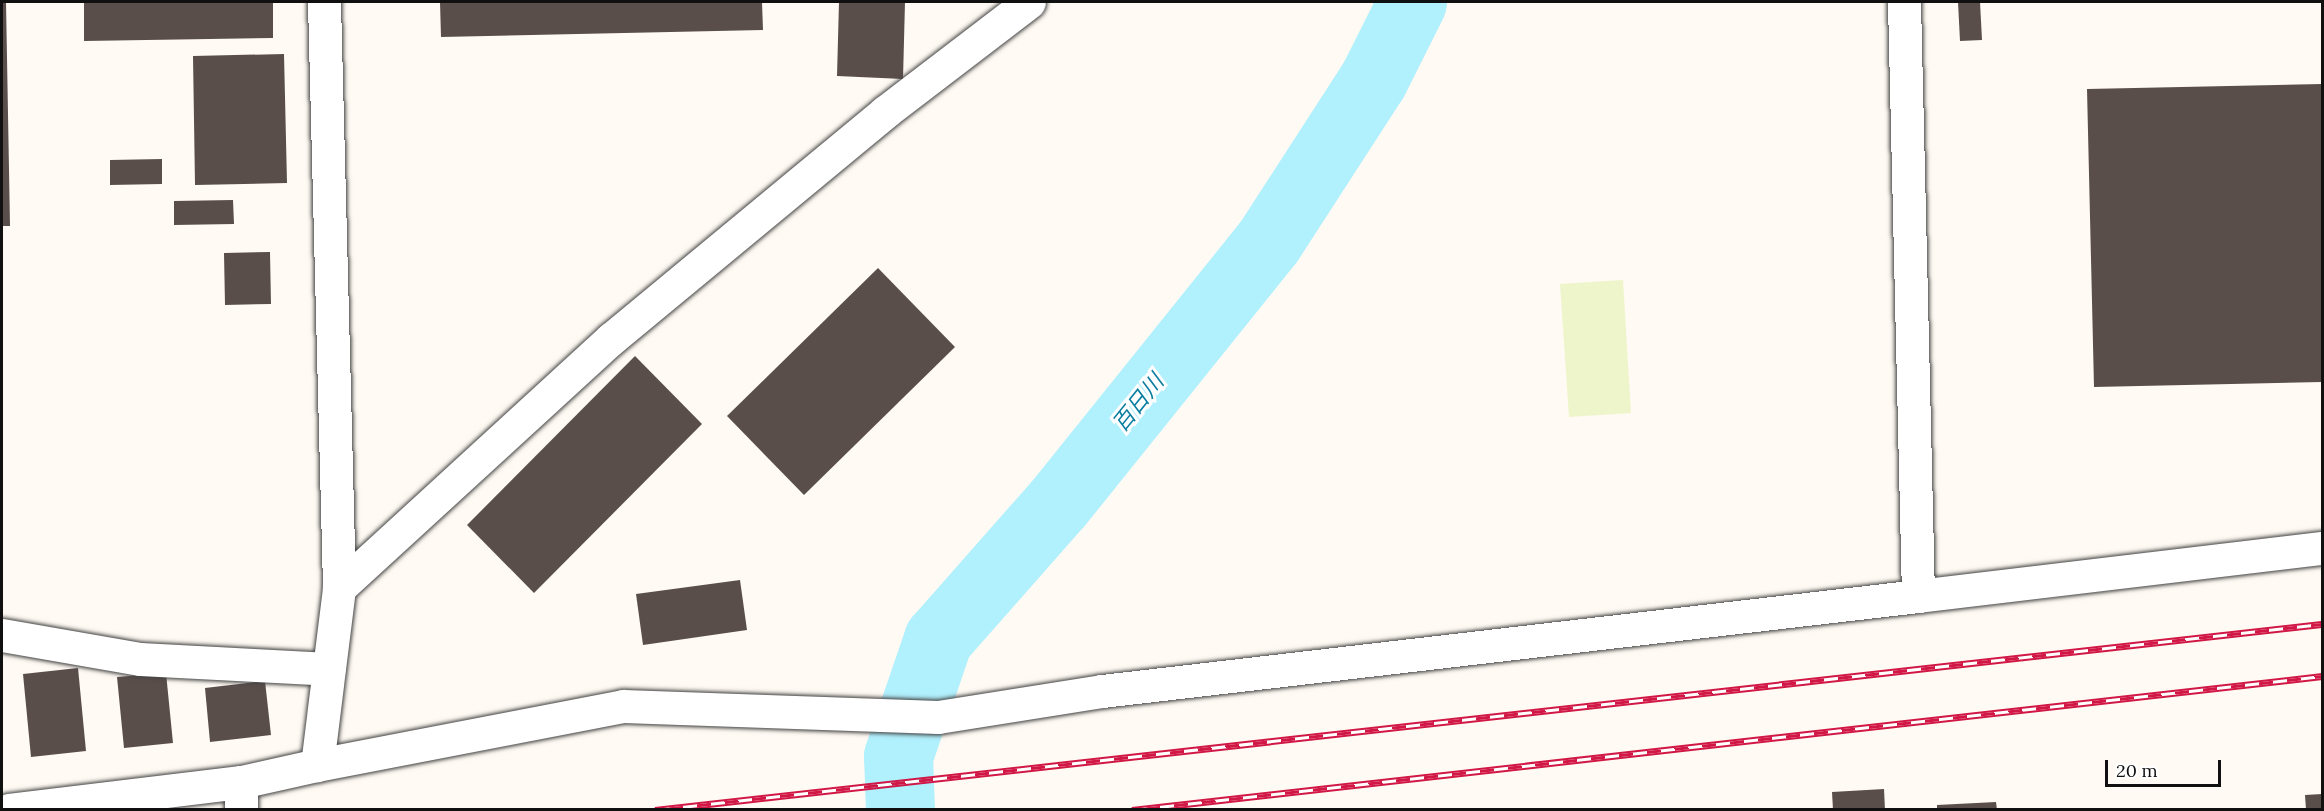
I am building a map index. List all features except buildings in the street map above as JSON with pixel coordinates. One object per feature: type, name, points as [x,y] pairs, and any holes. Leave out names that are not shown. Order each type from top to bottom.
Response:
[{"type":"street","points":[[317,765],[339,588],[324,2]]},
{"type":"street","points":[[339,588],[611,339],[885,112],[1029,2]]},
{"type":"street","points":[[1904,2],[1918,596]]},
{"type":"street","points":[[9,810],[240,797],[317,765],[623,706],[938,717],[1102,691],[2322,548]]},
{"type":"street","points":[[2,635],[140,660],[329,669]]},
{"type":"green space","points":[[1623,280],[1631,413],[1569,417],[1560,284]]},
{"type":"waterway","name":"百日川","points":[[900,810],[898,756],[938,639],[1058,503],[1268,242],[1373,80],[1412,2]]},
{"type":"railway","points":[[655,810],[2322,624]]},
{"type":"railway","points":[[1132,810],[2322,676]]}]
